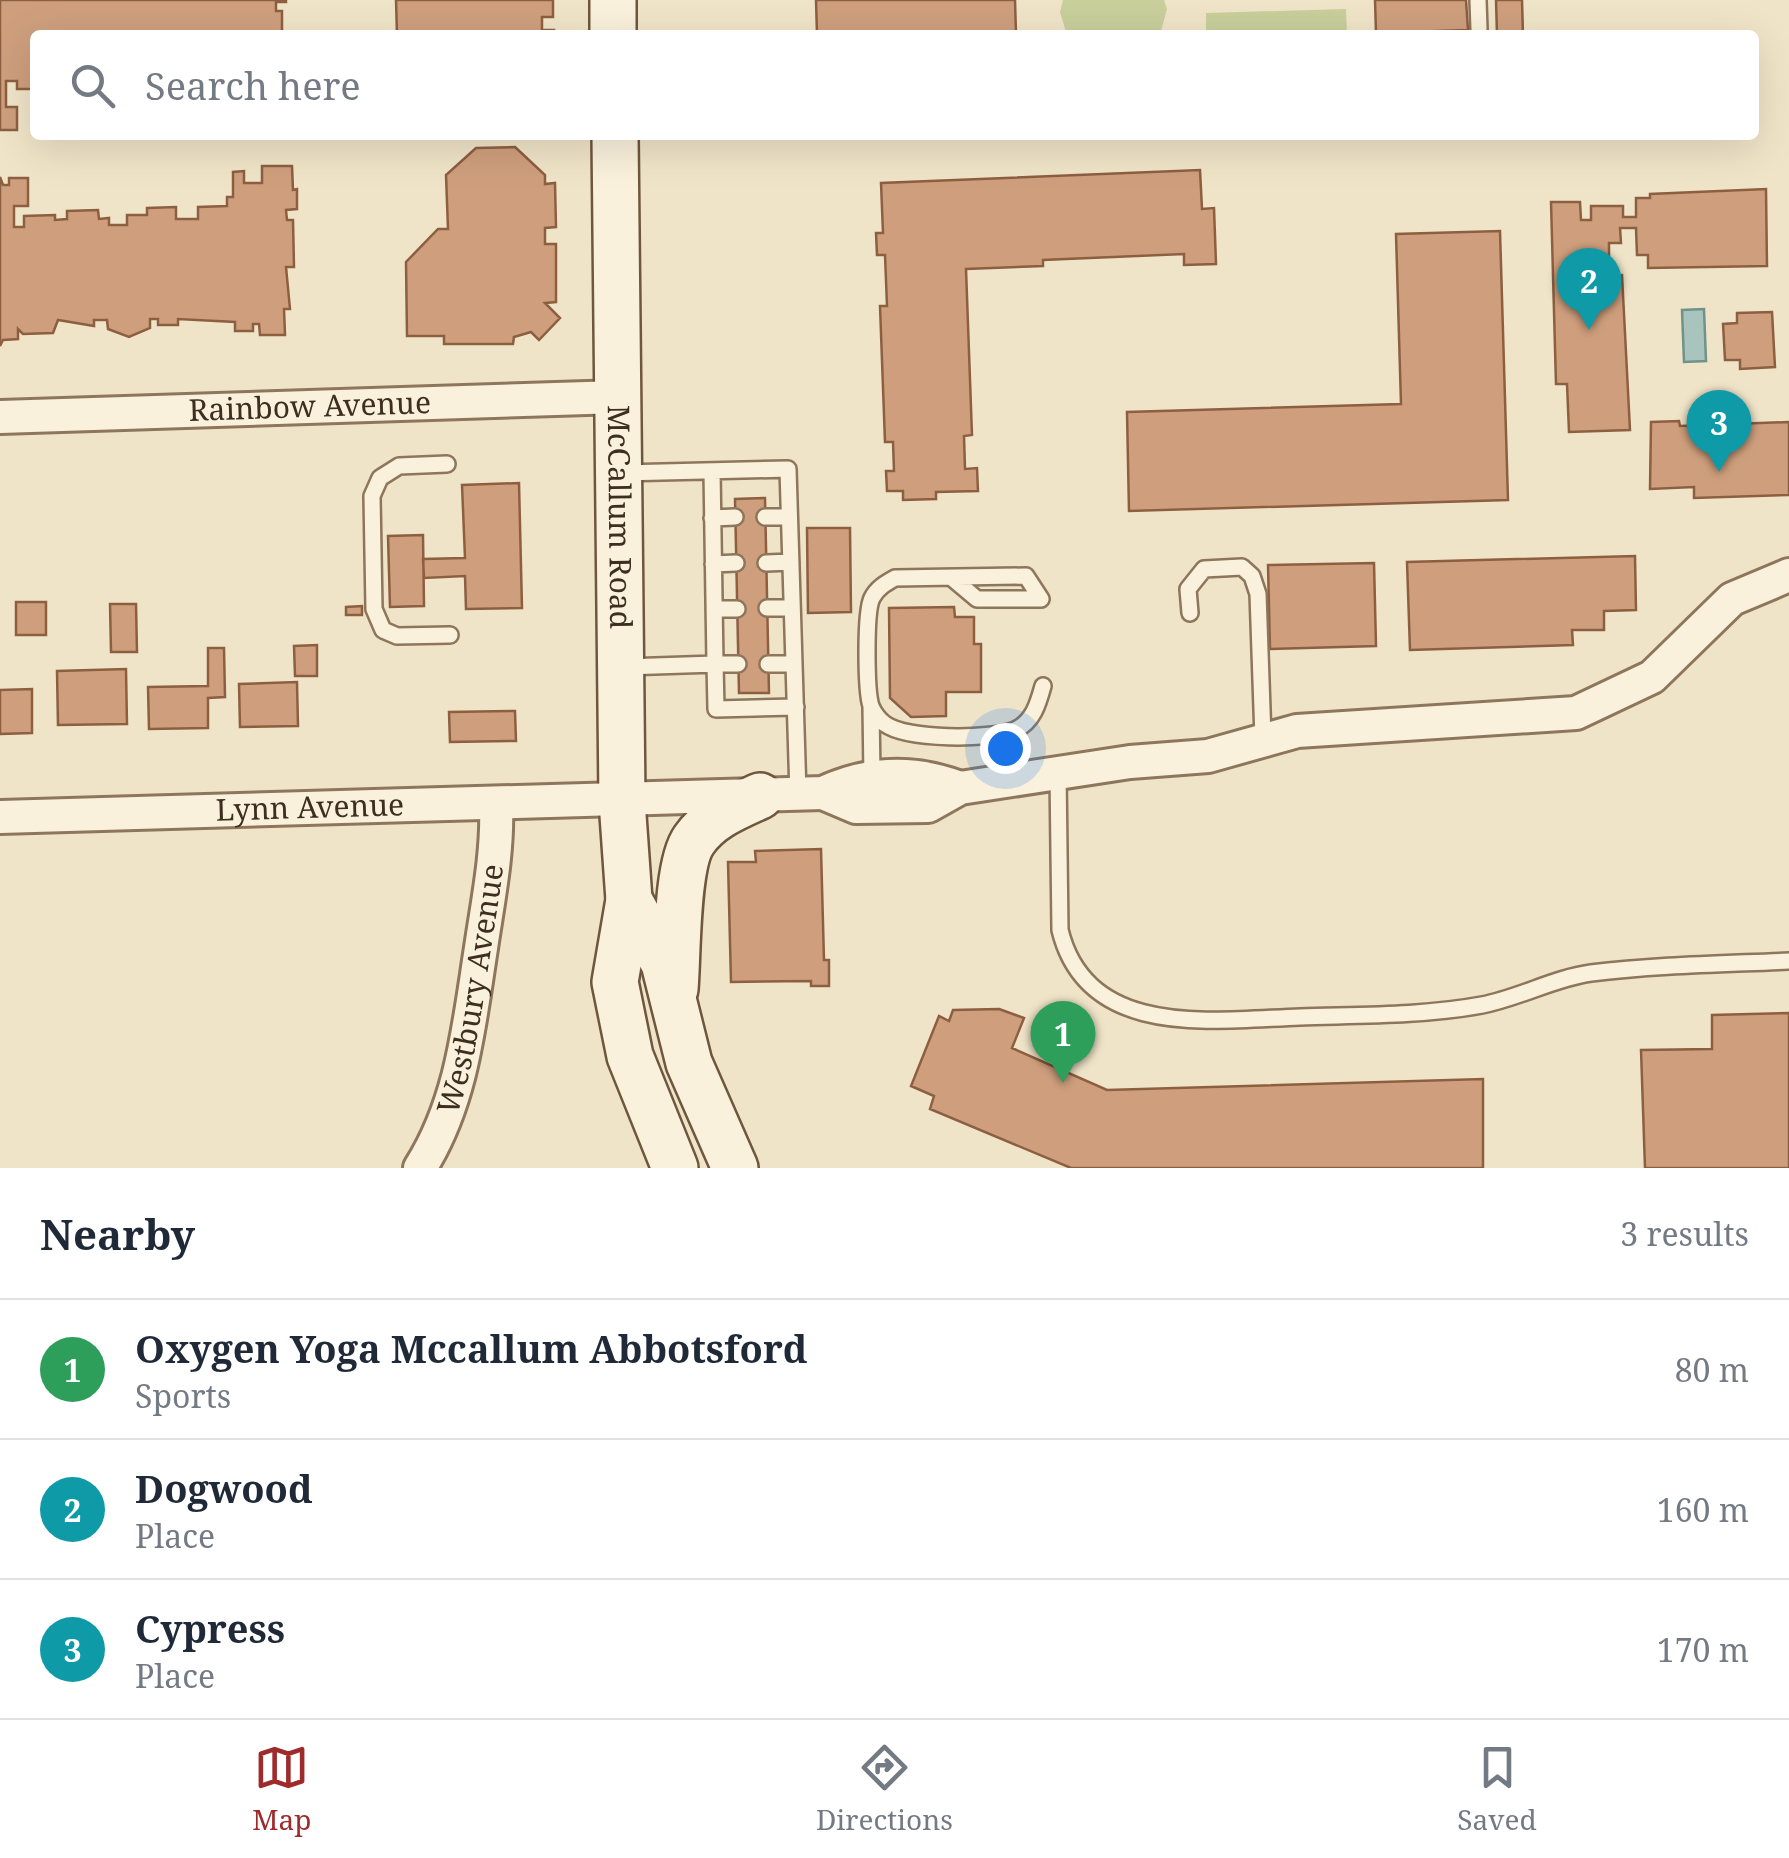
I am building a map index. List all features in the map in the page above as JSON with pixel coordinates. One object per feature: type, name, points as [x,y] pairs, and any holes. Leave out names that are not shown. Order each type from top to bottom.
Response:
[{"type":"main road","points":[[612,0],[613,30]]},
{"type":"main road","name":"McCallum Road","points":[[615,140],[622,801],[628,900],[615,982],[620,1016],[640,1085],[676,1168]]},
{"type":"main road","points":[[673,1000],[684,873],[692,842],[718,817],[794,794]]},
{"type":"main road","name":"McCallum Road","points":[[628,900],[664,963],[689,1063],[735,1168]]},
{"type":"street","name":"Rainbow Avenue","points":[[0,417],[619,397]]},
{"type":"street","points":[[794,794],[856,807],[928,806],[960,788],[1058,772],[1208,756],[1263,738],[1297,732],[1576,713],[1652,677],[1732,599],[1789,575]]},
{"type":"street","points":[[794,794],[856,777],[927,776],[960,788]]},
{"type":"street","name":"Lynn Avenue","points":[[0,818],[794,794]]},
{"type":"street","name":"Westbury Avenue","points":[[420,1168],[436,1143],[463,1068],[496,848],[496,804]]},
{"type":"lane","points":[[1478,0],[1479,29]]},
{"type":"lane","points":[[447,464],[399,466],[380,478],[372,496],[374,609],[383,630],[397,636],[450,635]]},
{"type":"lane","points":[[619,473],[788,469],[796,707],[794,794]]},
{"type":"lane","points":[[712,471],[716,710],[796,707]]},
{"type":"lane","points":[[765,517],[789,517]]},
{"type":"lane","points":[[712,518],[735,518]]},
{"type":"lane","points":[[766,562],[791,562]]},
{"type":"lane","points":[[713,564],[736,563]]},
{"type":"lane","points":[[1190,613],[1188,588],[1204,568],[1242,567],[1252,576],[1258,594],[1263,738]]},
{"type":"lane","points":[[872,777],[868,613],[872,597],[896,578],[1026,576],[1042,599],[976,599],[952,578]]},
{"type":"lane","points":[[767,608],[792,608]]},
{"type":"lane","points":[[714,609],[737,609]]},
{"type":"lane","points":[[621,667],[738,664]]},
{"type":"lane","points":[[768,664],[794,664]]},
{"type":"lane","points":[[871,707],[882,723],[906,735],[1002,732],[1016,730],[1036,712],[1043,686]]},
{"type":"lane","points":[[1058,772],[1060,930],[1066,955],[1092,988],[1126,1007],[1166,1020],[1396,1015],[1479,1006],[1587,974],[1789,962]]},
{"type":"green space","points":[[1063,0],[1164,0],[1167,9],[1161,30],[1065,30],[1060,12]]},
{"type":"green space","points":[[1346,9],[1347,30],[1206,30],[1206,13]]},
{"type":"water","points":[[1704,309],[1706,361],[1684,362],[1682,310]]},
{"type":"building","points":[[0,0],[286,0],[276,2],[276,11],[282,11],[282,30],[30,30],[30,89],[17,89],[17,81],[6,81],[6,107],[17,107],[17,130],[0,130]]},
{"type":"building","points":[[396,0],[553,0],[553,17],[542,17],[542,30],[397,30]]},
{"type":"building","points":[[816,0],[1015,0],[1016,30],[817,30]]},
{"type":"building","points":[[1375,0],[1466,0],[1468,30],[1376,30]]},
{"type":"building","points":[[1496,0],[1522,0],[1523,30],[1497,30]]},
{"type":"building","points":[[515,147],[545,175],[545,184],[555,183],[556,227],[545,228],[545,244],[556,244],[556,302],[545,303],[560,318],[539,340],[531,332],[514,337],[513,344],[444,344],[444,336],[407,336],[406,262],[438,229],[448,229],[446,175],[476,148]]},
{"type":"building","points":[[262,166],[292,166],[293,190],[297,189],[297,209],[286,210],[287,220],[293,220],[294,267],[286,267],[290,309],[284,309],[285,335],[260,335],[259,324],[253,324],[253,331],[235,331],[235,322],[178,319],[178,325],[158,325],[158,319],[150,319],[150,328],[129,337],[108,329],[107,320],[94,320],[94,326],[58,320],[53,333],[23,334],[18,329],[18,339],[3,340],[0,346],[0,177],[3,185],[9,185],[9,178],[28,178],[28,206],[14,206],[14,227],[24,227],[24,216],[55,215],[55,220],[67,219],[67,211],[98,210],[99,219],[109,218],[109,225],[127,225],[127,215],[147,215],[147,208],[176,207],[176,219],[198,219],[198,207],[227,206],[227,197],[233,197],[233,172],[244,171],[244,183],[262,183]]},
{"type":"building","points":[[1200,170],[1202,209],[1214,208],[1216,264],[1184,265],[1184,254],[1043,260],[1043,266],[966,269],[972,435],[964,436],[965,469],[977,468],[978,491],[936,492],[936,499],[903,500],[903,491],[887,491],[886,471],[894,471],[893,442],[885,442],[880,306],[887,306],[885,255],[877,255],[876,233],[883,233],[881,183]]},
{"type":"building","points":[[1766,189],[1767,266],[1648,268],[1648,255],[1637,255],[1636,228],[1620,228],[1621,243],[1609,243],[1609,276],[1622,275],[1630,430],[1569,432],[1567,384],[1556,384],[1551,202],[1580,202],[1581,220],[1591,220],[1591,206],[1623,206],[1623,217],[1636,217],[1636,198],[1650,198],[1650,194]]},
{"type":"building","points":[[1500,231],[1508,500],[1129,511],[1127,412],[1401,404],[1396,234]]},
{"type":"building","points":[[1772,312],[1775,367],[1740,369],[1740,360],[1725,360],[1723,324],[1737,323],[1737,313]]},
{"type":"building","points":[[1679,421],[1680,426],[1789,422],[1789,495],[1694,498],[1694,487],[1650,489],[1651,422]]},
{"type":"building","points":[[519,483],[522,608],[466,609],[465,576],[424,578],[423,559],[465,558],[462,485]]},
{"type":"building","points":[[765,498],[769,693],[739,693],[735,499]]},
{"type":"building","points":[[807,528],[850,528],[851,612],[808,613]]},
{"type":"building","points":[[423,535],[424,606],[390,607],[388,536]]},
{"type":"building","points":[[1635,556],[1636,610],[1604,611],[1604,630],[1572,630],[1573,645],[1410,650],[1407,562]]},
{"type":"building","points":[[1374,563],[1376,646],[1270,649],[1268,565]]},
{"type":"building","points":[[16,602],[46,602],[46,635],[16,635]]},
{"type":"building","points":[[110,604],[136,604],[137,652],[111,652]]},
{"type":"building","points":[[362,606],[362,615],[346,615],[346,607]]},
{"type":"building","points":[[954,607],[955,617],[974,617],[974,644],[981,644],[981,692],[946,692],[946,716],[911,717],[890,698],[889,608]]},
{"type":"building","points":[[317,645],[317,676],[295,676],[294,646]]},
{"type":"building","points":[[208,648],[224,648],[225,697],[208,698],[208,728],[149,729],[148,687],[208,686]]},
{"type":"building","points":[[126,669],[127,724],[58,725],[57,671]]},
{"type":"building","points":[[297,682],[298,726],[240,727],[239,684]]},
{"type":"building","points":[[32,689],[32,733],[0,734],[0,690]]},
{"type":"building","points":[[515,711],[516,741],[450,742],[449,712]]},
{"type":"building","points":[[821,849],[824,960],[829,960],[829,986],[811,986],[811,981],[731,982],[728,862],[756,862],[755,851]]},
{"type":"building","points":[[999,1009],[1024,1018],[1012,1048],[1107,1090],[1483,1079],[1483,1168],[1071,1168],[930,1109],[934,1096],[911,1086],[939,1016],[949,1021],[953,1010]]},
{"type":"building","points":[[1789,1013],[1789,1168],[1645,1168],[1641,1050],[1712,1049],[1712,1015]]},
{"type":"place","name":"Dogwood","points":[[1589,330]]},
{"type":"place","name":"Cypress","points":[[1719,472]]},
{"type":"place","name":"Oxygen Yoga Mccallum Abbotsford","points":[[1063,1083]]}]
